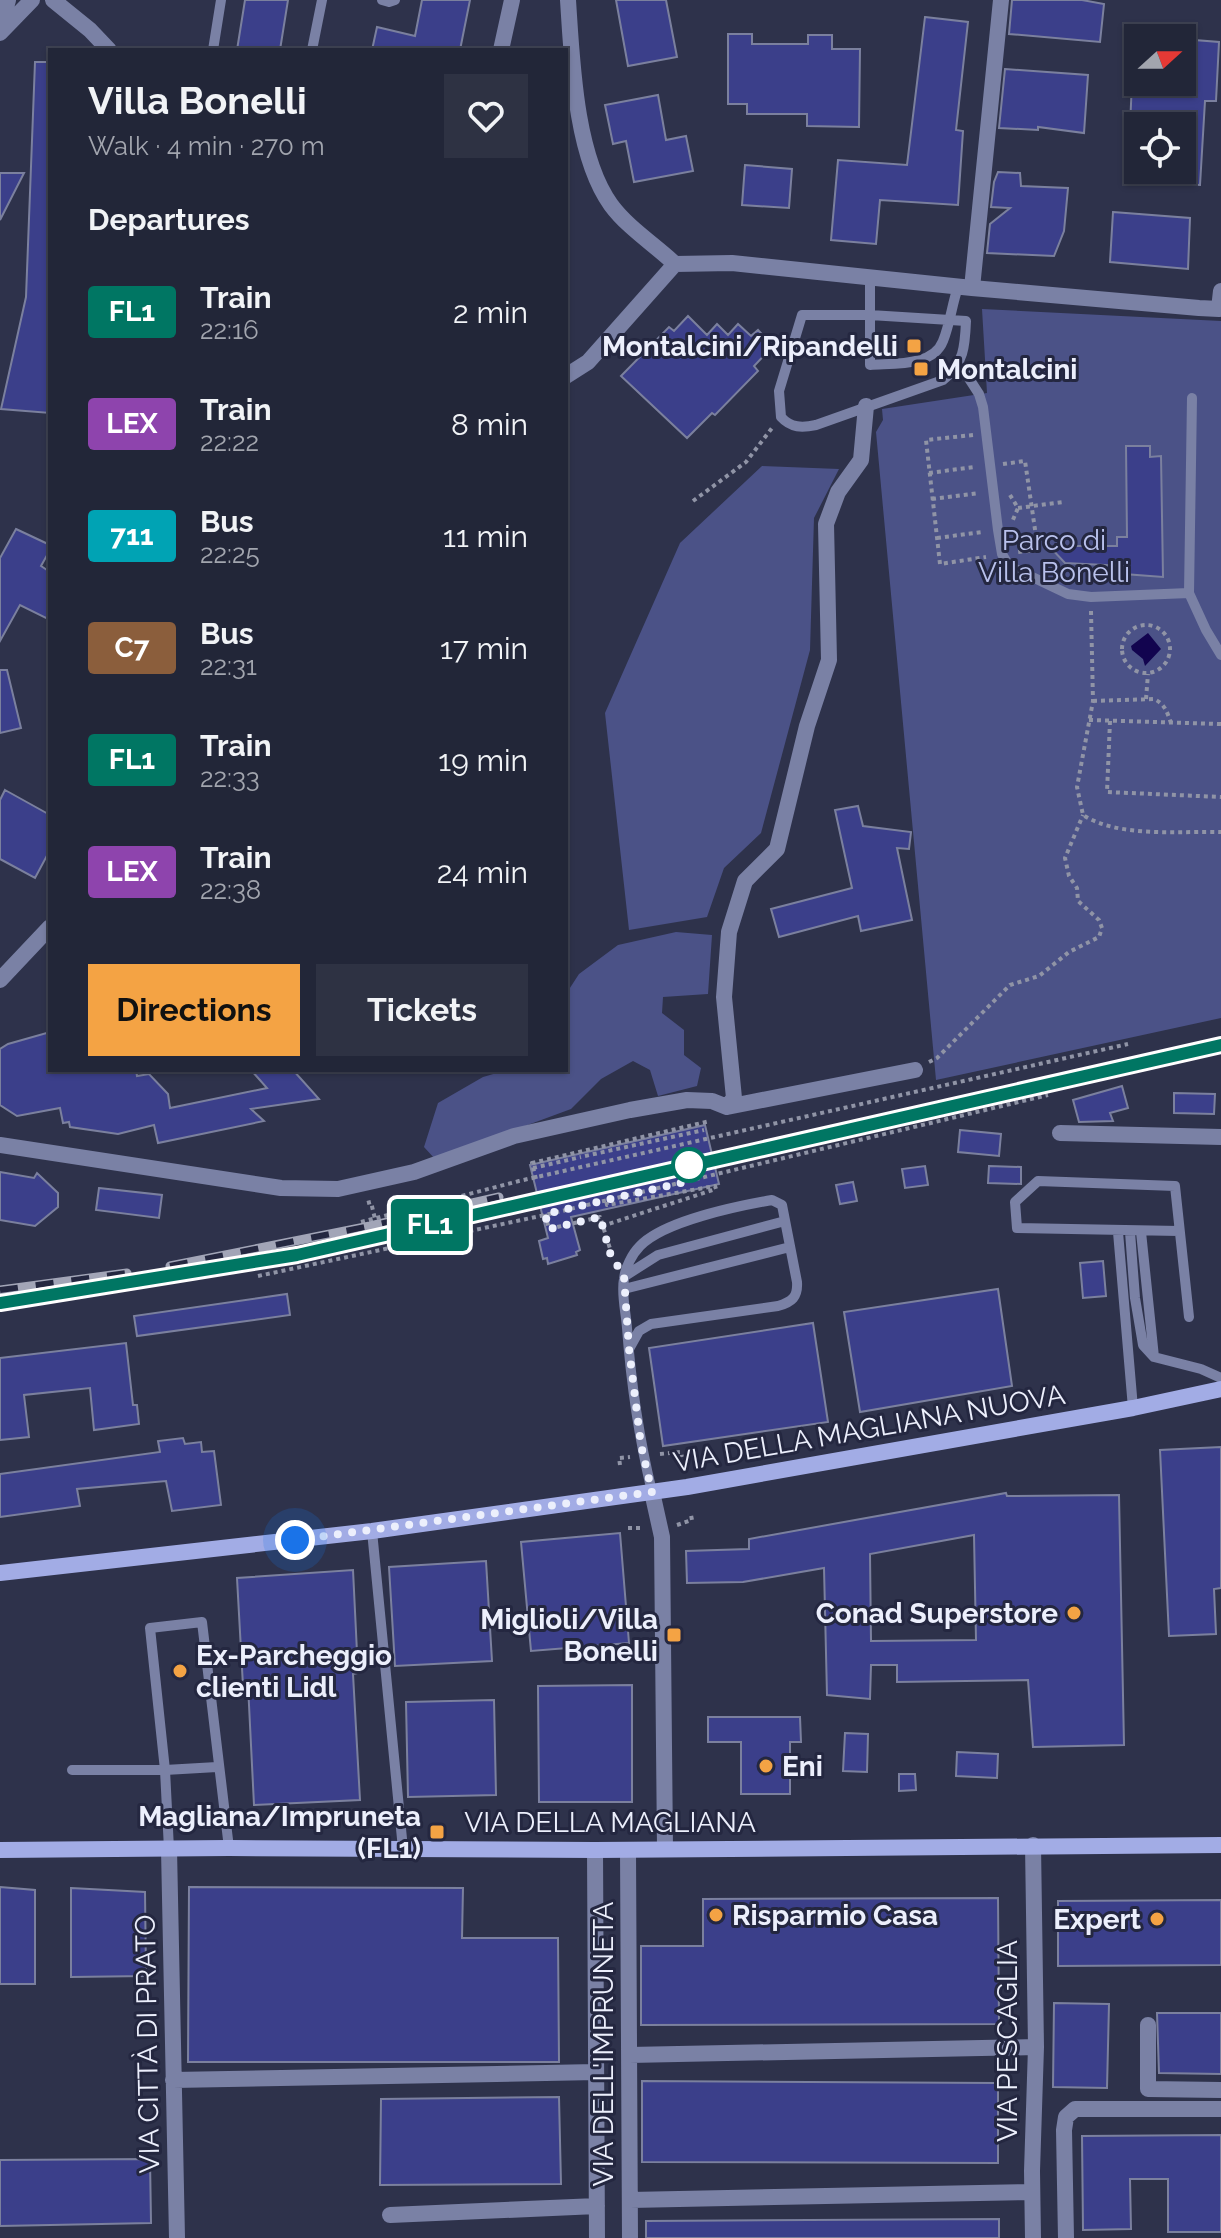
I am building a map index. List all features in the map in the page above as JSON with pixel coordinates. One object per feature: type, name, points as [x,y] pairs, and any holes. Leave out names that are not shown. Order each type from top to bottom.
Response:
[{"type":"main road","name":"VIA DELLA MAGLIANA NUOVA","points":[[0,1573],[372,1531],[652,1492],[1133,1408],[1221,1389]]},
{"type":"main road","name":"VIA DELLA MAGLIANA","points":[[0,1850],[628,1850],[1221,1845]]},
{"type":"street","points":[[0,31],[8,0]]},
{"type":"street","points":[[0,31],[32,0]]},
{"type":"street","points":[[53,0],[107,48]]},
{"type":"street","points":[[501,48],[512,0]]},
{"type":"street","points":[[568,0],[580,118],[600,183],[623,219],[675,264],[732,263],[1219,309],[1221,291]]},
{"type":"street","points":[[965,287],[1001,0]]},
{"type":"street","points":[[568,375],[588,362],[675,264]]},
{"type":"street","points":[[727,1107],[734,1098],[724,997],[729,932],[745,881],[777,849],[807,726],[829,660],[826,524],[838,492],[861,460],[866,406]]},
{"type":"street","points":[[0,980],[48,929]]},
{"type":"street","points":[[0,1145],[281,1188],[338,1189],[414,1172],[514,1136],[630,1110],[687,1100],[712,1101],[727,1107],[915,1070]]},
{"type":"street","points":[[1060,1133],[1221,1137]]},
{"type":"street","points":[[652,1492],[662,1537],[665,1849]]},
{"type":"street","name":"VIA PESCAGLIA","points":[[1033,1845],[1036,2047],[1033,2238]]},
{"type":"street","name":"VIA CITTÀ DI PRATO","points":[[169,1849],[177,2238]]},
{"type":"street","name":"VIA DELL'IMPRUNETA","points":[[595,1850],[597,2238]]},
{"type":"street","name":"VIA DELL'IMPRUNETA","points":[[628,1850],[630,2238]]},
{"type":"street","points":[[1148,2025],[1148,2089],[1221,2090]]},
{"type":"street","points":[[629,2055],[1036,2047]]},
{"type":"street","points":[[173,2080],[596,2072]]},
{"type":"street","points":[[1066,2238],[1064,2130],[1066,2117],[1075,2109],[1221,2109]]},
{"type":"street","points":[[630,2200],[1032,2192]]},
{"type":"street","points":[[390,2215],[597,2206]]},
{"type":"lane","points":[[213,48],[221,0]]},
{"type":"lane","points":[[312,48],[322,0]]},
{"type":"lane","points":[[382,0],[395,0]]},
{"type":"lane","points":[[870,277],[870,365],[932,356],[943,341],[948,320],[965,287]]},
{"type":"lane","points":[[802,315],[948,320],[966,321],[964,351],[955,371],[943,380],[805,427],[790,425],[781,417],[779,391],[802,315]]},
{"type":"lane","points":[[959,363],[979,394],[1002,554],[1009,566],[1068,594],[1091,597],[1189,593]]},
{"type":"lane","points":[[1192,398],[1189,593],[1221,655]]},
{"type":"lane","points":[[1179,1231],[1017,1228],[1015,1202],[1038,1181],[1175,1186],[1189,1317]]},
{"type":"lane","points":[[629,1349],[639,1331],[651,1324],[766,1308],[791,1301],[797,1290],[782,1205],[772,1200],[721,1211],[666,1229],[649,1238],[634,1253],[624,1283],[629,1349],[641,1445],[652,1492]]},
{"type":"lane","points":[[624,1283],[658,1255],[785,1221]]},
{"type":"lane","points":[[1118,1232],[1133,1408]]},
{"type":"lane","points":[[1136,1232],[1143,1345],[1154,1357],[1201,1369],[1221,1378]]},
{"type":"lane","points":[[624,1283],[790,1247]]},
{"type":"lane","points":[[372,1531],[403,1849]]},
{"type":"lane","points":[[169,1849],[165,1770],[150,1628],[202,1622],[229,1848]]},
{"type":"lane","points":[[72,1770],[217,1767]]},
{"type":"path","points":[[693,501],[746,462],[781,417]]},
{"type":"path","points":[[987,433],[926,440],[940,564],[1002,554]]},
{"type":"path","points":[[932,499],[994,491]]},
{"type":"path","points":[[1018,508],[1063,502]]},
{"type":"path","points":[[915,1070],[937,1058],[1010,985],[1039,976],[1069,952],[1099,937],[1102,928],[1099,920],[1078,901],[1077,888],[1069,876],[1065,858],[1083,815],[1077,787],[1093,701],[1091,597]]},
{"type":"path","points":[[1144,625],[1163,633],[1169,642],[1165,663],[1158,670],[1148,673],[1137,672],[1128,666],[1122,646],[1126,636],[1144,625]]},
{"type":"path","points":[[1146,699],[1148,673]]},
{"type":"path","points":[[1093,701],[1146,699],[1160,702],[1167,710],[1171,723]]},
{"type":"path","points":[[1089,720],[1221,724]]},
{"type":"path","points":[[1110,721],[1107,792],[1221,797]]},
{"type":"path","points":[[1083,815],[1118,829],[1221,832]]},
{"type":"path","points":[[361,1222],[587,1167],[1128,1044]]},
{"type":"path","points":[[258,1276],[545,1214],[1048,1095]]},
{"type":"path","points":[[536,1179],[533,1168],[707,1123],[727,1107]]},
{"type":"path","points":[[583,1155],[704,1130]]},
{"type":"path","points":[[583,1155],[587,1167]]},
{"type":"path","points":[[602,1226],[716,1189],[715,1186],[607,1205],[606,1200]]},
{"type":"path","points":[[545,1214],[549,1229],[600,1217],[610,1253],[624,1283]]},
{"type":"path","points":[[658,1454],[681,1452],[682,1457]]},
{"type":"path","points":[[620,1465],[619,1458],[630,1457]]},
{"type":"path","points":[[676,1526],[692,1520],[691,1515]]},
{"type":"path","points":[[628,1528],[648,1527]]},
{"type":"green space","name":"Parco di Villa Bonelli","points":[[982,309],[1221,321],[1221,1018],[936,1080],[876,432],[883,420],[882,409],[987,393]]},
{"type":"green space","points":[[762,466],[839,469],[814,518],[810,650],[761,833],[724,868],[707,917],[629,930],[605,713],[680,543]]},
{"type":"green space","points":[[676,932],[712,935],[708,994],[663,997],[662,1013],[684,1030],[684,1055],[701,1068],[697,1086],[658,1096],[650,1070],[633,1061],[601,1079],[571,1109],[435,1159],[424,1147],[438,1103],[483,1077],[500,1072],[568,1072],[568,991],[579,974],[618,945]]},
{"type":"shaded area","points":[[1148,633],[1161,649],[1145,666],[1131,646]]},
{"type":"building","points":[[245,0],[288,0],[280,48],[237,48]]},
{"type":"building","points":[[422,0],[470,0],[460,48],[372,48],[377,27],[415,36]]},
{"type":"building","points":[[616,0],[666,0],[677,57],[628,66]]},
{"type":"building","points":[[1012,0],[1082,0],[1104,4],[1100,42],[1009,34]]},
{"type":"building","points":[[925,17],[968,22],[956,130],[963,131],[958,205],[880,200],[876,244],[831,240],[838,160],[907,165]]},
{"type":"building","points":[[728,34],[752,34],[752,44],[808,44],[808,35],[832,35],[832,49],[860,49],[859,127],[807,126],[807,114],[747,114],[747,104],[728,104]]},
{"type":"building","points":[[1196,40],[1219,42],[1216,101],[1205,101],[1200,185],[1182,184],[1196,184],[1196,112],[1131,112],[1131,96],[1196,96]]},
{"type":"building","points":[[35,62],[48,62],[48,413],[1,409],[26,297]]},
{"type":"building","points":[[1005,69],[1088,75],[1084,133],[1038,127],[1038,130],[999,128]]},
{"type":"building","points":[[658,95],[666,140],[686,136],[693,171],[634,182],[626,141],[613,144],[605,105]]},
{"type":"building","points":[[745,165],[792,169],[789,208],[742,205]]},
{"type":"building","points":[[998,172],[1020,173],[1021,186],[1068,188],[1064,231],[1054,256],[987,253],[990,224],[1010,208],[991,207]]},
{"type":"building","points":[[0,173],[24,173],[0,220]]},
{"type":"building","points":[[1113,212],[1190,218],[1188,269],[1110,262]]},
{"type":"building","points":[[688,316],[707,335],[717,324],[728,335],[738,324],[751,336],[758,330],[773,346],[754,366],[758,371],[715,415],[712,413],[687,438],[621,376],[669,327],[674,331]]},
{"type":"building","points":[[1126,446],[1150,446],[1150,457],[1161,456],[1163,577],[1124,574],[1124,566],[1065,563],[1049,546],[1117,546],[1117,537],[1127,537]]},
{"type":"building","points":[[16,529],[48,544],[48,554],[41,566],[48,571],[48,619],[20,605],[0,641],[0,558]]},
{"type":"building","points":[[0,670],[7,670],[21,728],[0,733]]},
{"type":"building","points":[[5,790],[48,814],[48,854],[35,878],[0,859],[0,800]]},
{"type":"building","points":[[858,806],[863,826],[911,832],[909,849],[897,848],[912,920],[861,931],[858,916],[779,937],[771,909],[852,888],[835,810]]},
{"type":"building","points":[[48,1033],[48,1072],[149,1074],[168,1094],[170,1108],[267,1088],[253,1072],[295,1072],[319,1099],[251,1109],[264,1121],[158,1143],[154,1125],[118,1134],[70,1127],[69,1122],[63,1123],[60,1108],[17,1116],[0,1105],[0,1049]]},
{"type":"building","points":[[1122,1086],[1128,1108],[1110,1113],[1113,1121],[1079,1122],[1073,1100]]},
{"type":"building","points":[[1174,1093],[1215,1094],[1214,1114],[1174,1113]]},
{"type":"building","points":[[705,1125],[719,1184],[571,1217],[580,1250],[576,1252],[577,1255],[548,1264],[547,1258],[543,1259],[539,1241],[548,1238],[530,1165]]},
{"type":"building","points":[[960,1130],[1001,1134],[999,1156],[958,1152]]},
{"type":"building","points":[[925,1166],[928,1185],[905,1188],[902,1169]]},
{"type":"building","points":[[989,1166],[1021,1167],[1021,1184],[988,1183]]},
{"type":"building","points":[[0,1172],[34,1178],[37,1173],[58,1193],[58,1207],[35,1226],[0,1220]]},
{"type":"building","points":[[853,1182],[857,1201],[840,1204],[836,1185]]},
{"type":"building","points":[[99,1188],[162,1195],[159,1218],[96,1210]]},
{"type":"building","points":[[1103,1261],[1106,1296],[1083,1298],[1080,1263]]},
{"type":"building","points":[[998,1289],[1012,1386],[860,1412],[844,1312]]},
{"type":"building","points":[[287,1294],[290,1315],[137,1336],[134,1316]]},
{"type":"building","points":[[813,1323],[828,1422],[663,1446],[649,1348]]},
{"type":"building","points":[[126,1343],[133,1405],[137,1405],[139,1424],[94,1430],[90,1388],[24,1395],[29,1437],[0,1440],[0,1358]]},
{"type":"building","points":[[183,1438],[185,1444],[201,1442],[202,1452],[214,1451],[221,1505],[172,1511],[166,1481],[77,1489],[80,1506],[0,1517],[0,1474],[160,1452],[158,1441]]},
{"type":"building","points":[[1221,1447],[1221,1588],[1214,1589],[1216,1634],[1169,1636],[1160,1450]]},
{"type":"building","points":[[1006,1493],[1007,1496],[1119,1495],[1124,1745],[1033,1747],[1028,1680],[897,1682],[897,1665],[871,1665],[870,1699],[827,1695],[824,1568],[743,1582],[687,1583],[686,1551],[749,1549],[749,1539]],"holes":[[[974,1535],[976,1640],[871,1641],[870,1554]]]},
{"type":"building","points":[[620,1533],[629,1643],[531,1651],[521,1542]]},
{"type":"building","points":[[486,1561],[492,1661],[395,1666],[389,1567]]},
{"type":"building","points":[[353,1570],[358,1673],[353,1674],[360,1800],[254,1805],[248,1685],[243,1686],[237,1578]]},
{"type":"building","points":[[632,1685],[632,1802],[539,1802],[538,1686]]},
{"type":"building","points":[[494,1700],[496,1795],[408,1797],[406,1702]]},
{"type":"building","points":[[708,1717],[800,1717],[801,1742],[790,1742],[790,1794],[741,1794],[741,1742],[708,1742]]},
{"type":"building","points":[[845,1733],[868,1734],[867,1772],[843,1771]]},
{"type":"building","points":[[957,1752],[998,1754],[997,1778],[956,1776]]},
{"type":"building","points":[[899,1774],[915,1774],[916,1790],[899,1791]]},
{"type":"building","points":[[0,1887],[35,1890],[35,1984],[0,1984]]},
{"type":"building","points":[[189,1887],[463,1888],[462,1938],[558,1938],[559,2062],[188,2062]]},
{"type":"building","points":[[71,1888],[145,1892],[146,1976],[71,1977]]},
{"type":"building","points":[[998,1898],[999,2024],[641,2025],[641,1946],[703,1946],[703,1899]]},
{"type":"building","points":[[1221,1900],[1221,1965],[1058,1966],[1058,1901]]},
{"type":"building","points":[[1054,2003],[1109,2004],[1107,2088],[1053,2087]]},
{"type":"building","points":[[1157,2013],[1221,2013],[1221,2074],[1159,2073]]},
{"type":"building","points":[[642,2081],[998,2083],[998,2163],[642,2162]]},
{"type":"building","points":[[559,2097],[561,2184],[380,2185],[381,2099]]},
{"type":"building","points":[[1221,2135],[1221,2232],[1168,2232],[1168,2179],[1130,2179],[1131,2229],[1083,2230],[1082,2136]]},
{"type":"building","points":[[150,2159],[151,2223],[0,2226],[0,2160]]},
{"type":"building","points":[[999,2219],[999,2238],[646,2238],[646,2221]]},
{"type":"railway","points":[[0,1303],[297,1255],[1221,1045]]},
{"type":"railway","points":[[170,1266],[499,1197]]},
{"type":"railway","points":[[0,1290],[127,1273]]},
{"type":"train","name":"FL1","points":[[0,1303],[297,1255],[1221,1045]]},
{"type":"place","name":"Montalcini/Ripandelli","points":[[914,346]]},
{"type":"place","name":"Montalcini","points":[[921,369]]},
{"type":"place","name":"Conad Superstore","points":[[1074,1613]]},
{"type":"place","name":"Miglioli/Villa Bonelli","points":[[674,1635]]},
{"type":"place","name":"Ex-Parcheggio clienti Lidl","points":[[180,1671]]},
{"type":"place","name":"Eni","points":[[766,1766]]},
{"type":"place","name":"Magliana/Impruneta (FL1)","points":[[437,1832]]},
{"type":"place","name":"Risparmio Casa","points":[[716,1915]]},
{"type":"place","name":"Expert","points":[[1157,1919]]},
{"type":"route","points":[[295,1540],[652,1492],[641,1445],[624,1277],[610,1253],[600,1217],[549,1229],[545,1214],[685,1182],[689,1165]]}]
